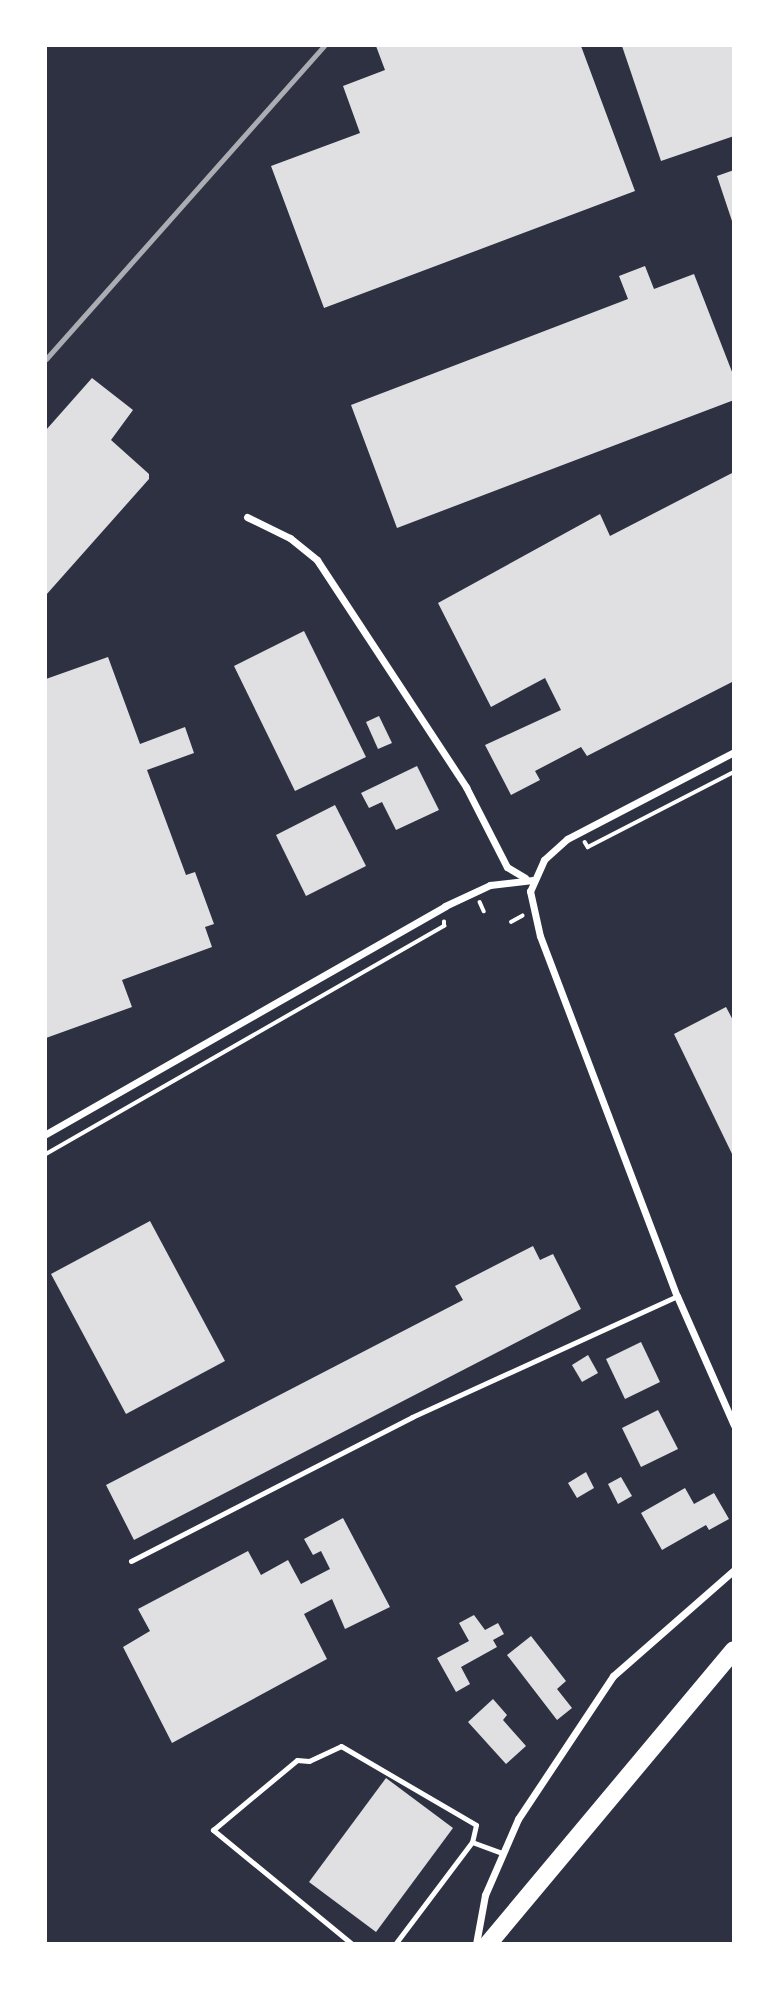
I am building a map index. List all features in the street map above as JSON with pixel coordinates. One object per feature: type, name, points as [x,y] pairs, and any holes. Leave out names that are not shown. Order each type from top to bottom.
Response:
[{"type":"main road","points":[[488,1944],[733,1650]]},
{"type":"street","points":[[247,517],[290,537],[317,560],[466,787],[507,867],[533,880]]},
{"type":"street","points":[[733,752],[577,833],[551,853],[533,880],[530,903],[677,1296],[733,1426]]},
{"type":"street","points":[[46,1134],[446,906],[490,885],[533,880]]},
{"type":"street","points":[[476,1944],[485,1895],[517,1819],[613,1676],[733,1570]]},
{"type":"lane","points":[[131,1561],[412,1417],[677,1296]]},
{"type":"lane","points":[[352,1944],[213,1830],[297,1760],[309,1761],[341,1745],[476,1825],[472,1842],[395,1944]]},
{"type":"lane","points":[[472,1842],[503,1853]]},
{"type":"path","points":[[577,833],[588,847],[733,772]]},
{"type":"path","points":[[46,1154],[444,926],[446,906]]},
{"type":"building","points":[[376,46],[581,46],[635,191],[324,308],[271,166],[360,133],[343,86],[385,70]]},
{"type":"building","points":[[622,46],[734,46],[734,136],[661,161]]},
{"type":"building","points":[[734,170],[734,224],[733,224],[717,176]]},
{"type":"building","points":[[645,266],[654,289],[694,274],[734,377],[734,400],[397,528],[351,405],[628,299],[619,276]]},
{"type":"building","points":[[92,378],[133,410],[111,440],[149,474],[149,479],[46,595],[46,430]]},
{"type":"building","points":[[734,472],[734,681],[587,756],[581,747],[535,771],[540,780],[511,795],[485,745],[561,710],[545,678],[491,707],[438,603],[600,514],[610,536]]},
{"type":"building","points":[[304,631],[366,757],[295,791],[234,666]]},
{"type":"building","points":[[108,657],[140,744],[185,727],[194,753],[147,770],[186,875],[195,872],[214,924],[205,927],[212,947],[122,980],[132,1007],[46,1038],[46,679]]},
{"type":"building","points":[[379,716],[392,743],[378,749],[366,722]]},
{"type":"building","points":[[417,766],[439,810],[396,830],[382,802],[369,808],[361,793]]},
{"type":"building","points":[[335,805],[366,866],[306,896],[276,835]]},
{"type":"building","points":[[726,1007],[734,1022],[734,1158],[674,1034]]},
{"type":"building","points":[[150,1221],[225,1361],[126,1414],[51,1274]]},
{"type":"building","points":[[533,1246],[540,1260],[553,1254],[581,1309],[134,1540],[106,1485],[463,1300],[455,1286]]},
{"type":"building","points":[[641,1342],[660,1382],[625,1399],[606,1359]]},
{"type":"building","points":[[588,1355],[598,1373],[582,1382],[572,1365]]},
{"type":"building","points":[[658,1410],[678,1449],[641,1467],[622,1428]]},
{"type":"building","points":[[586,1472],[594,1488],[577,1498],[568,1483]]},
{"type":"building","points":[[621,1477],[632,1496],[618,1504],[608,1484]]},
{"type":"building","points":[[685,1488],[694,1504],[714,1493],[729,1519],[709,1530],[706,1525],[662,1550],[641,1513]]},
{"type":"building","points":[[343,1518],[390,1607],[345,1629],[332,1599],[304,1614],[327,1659],[172,1743],[123,1647],[150,1631],[138,1609],[248,1551],[261,1575],[288,1560],[301,1584],[330,1569],[321,1551],[313,1555],[304,1539]]},
{"type":"building","points":[[474,1615],[485,1630],[498,1623],[504,1634],[493,1640],[497,1647],[461,1667],[470,1684],[456,1692],[437,1658],[469,1641],[459,1623]]},
{"type":"building","points":[[531,1636],[566,1681],[557,1689],[572,1708],[557,1720],[507,1655]]},
{"type":"building","points":[[493,1699],[507,1715],[503,1720],[526,1746],[506,1764],[468,1722]]},
{"type":"building","points":[[386,1778],[453,1828],[376,1932],[309,1882]]},
{"type":"railway","points":[[46,359],[324,46]]}]
